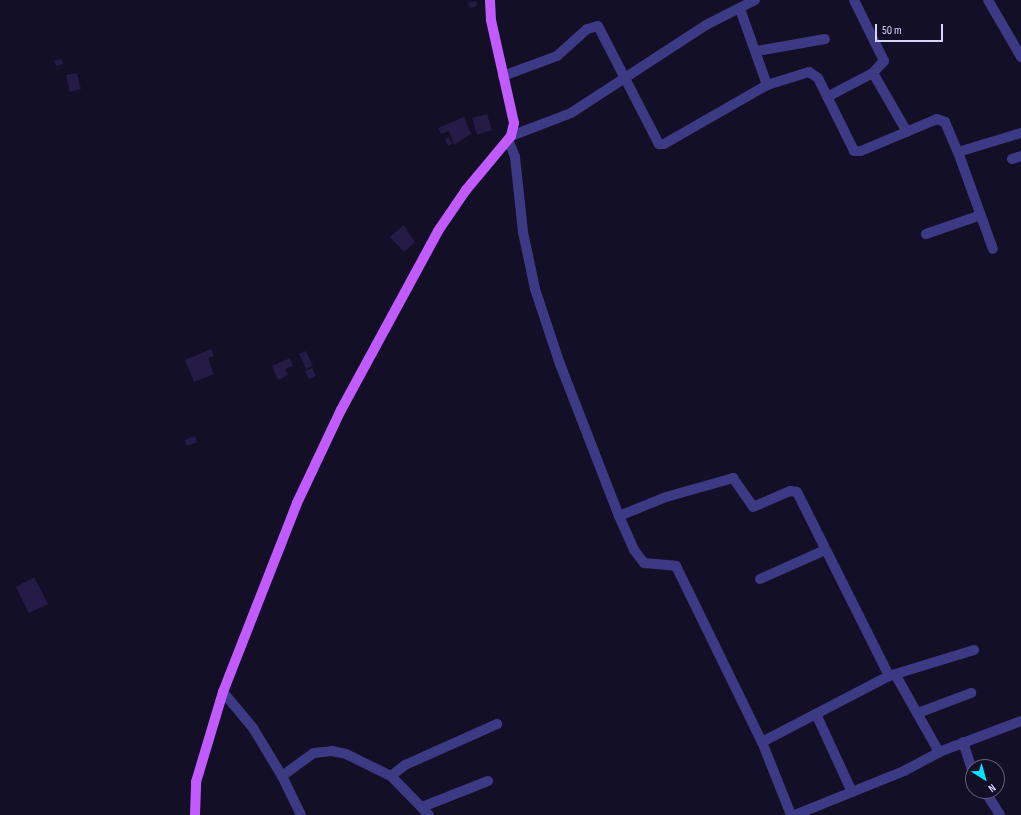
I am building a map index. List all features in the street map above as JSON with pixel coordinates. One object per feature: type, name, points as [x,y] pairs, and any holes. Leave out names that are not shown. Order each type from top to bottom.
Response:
[{"type":"main road","points":[[195,815],[196,782],[223,692],[297,503],[362,369],[438,231],[466,190],[510,139],[514,123],[490,0]]},
{"type":"street","points":[[755,0],[706,26],[571,113],[510,139],[514,153],[523,232],[536,289],[560,364],[619,516],[634,550],[644,563],[676,566],[762,742],[791,815]]},
{"type":"street","points":[[827,97],[873,73],[884,62],[854,0]]},
{"type":"street","points":[[988,0],[1021,57]]},
{"type":"street","points":[[740,9],[757,51],[767,85]]},
{"type":"street","points":[[504,76],[557,56],[587,29],[598,26],[659,144],[664,144],[767,85],[812,72],[827,97],[854,151],[861,151],[941,119],[958,152],[993,249]]},
{"type":"street","points":[[757,51],[826,39]]},
{"type":"street","points":[[873,73],[907,132]]},
{"type":"street","points":[[958,152],[1021,133]]},
{"type":"street","points":[[926,234],[981,215]]},
{"type":"street","points":[[619,516],[666,497],[733,478],[753,507],[790,491],[797,492],[892,675],[918,712],[940,752]]},
{"type":"street","points":[[760,579],[826,550]]},
{"type":"street","points":[[762,742],[892,675],[974,650]]},
{"type":"street","points":[[223,692],[253,728],[282,776],[301,815]]},
{"type":"street","points":[[918,712],[971,693]]},
{"type":"street","points":[[816,714],[852,792]]},
{"type":"street","points":[[795,815],[852,792],[963,742],[1021,721]]},
{"type":"street","points":[[391,776],[405,765],[497,724]]},
{"type":"street","points":[[963,742],[969,759]]},
{"type":"street","points":[[282,776],[314,753],[332,751],[359,759],[391,776],[429,815]]},
{"type":"street","points":[[422,807],[488,782]]},
{"type":"street","points":[[990,799],[1000,815]]},
{"type":"building","points":[[476,1],[477,6],[470,8],[468,3]]},
{"type":"building","points":[[62,59],[63,64],[56,66],[54,61]]},
{"type":"building","points":[[77,73],[81,89],[70,92],[66,75]]},
{"type":"building","points":[[487,114],[492,130],[477,135],[472,118]]},
{"type":"building","points":[[464,117],[471,134],[454,145],[449,131],[441,134],[438,128]]},
{"type":"building","points":[[449,137],[452,144],[448,146],[445,139]]},
{"type":"building","points":[[404,225],[415,242],[404,252],[390,237]]},
{"type":"building","points":[[211,349],[214,356],[208,358],[214,374],[194,382],[185,360]]},
{"type":"building","points":[[306,351],[313,366],[306,369],[299,354]]},
{"type":"building","points":[[290,358],[293,366],[285,369],[288,375],[278,380],[272,366]]},
{"type":"building","points":[[312,368],[316,376],[309,379],[305,371]]},
{"type":"building","points":[[195,436],[197,442],[187,446],[185,440]]},
{"type":"building","points":[[34,577],[48,604],[29,613],[16,587]]}]
